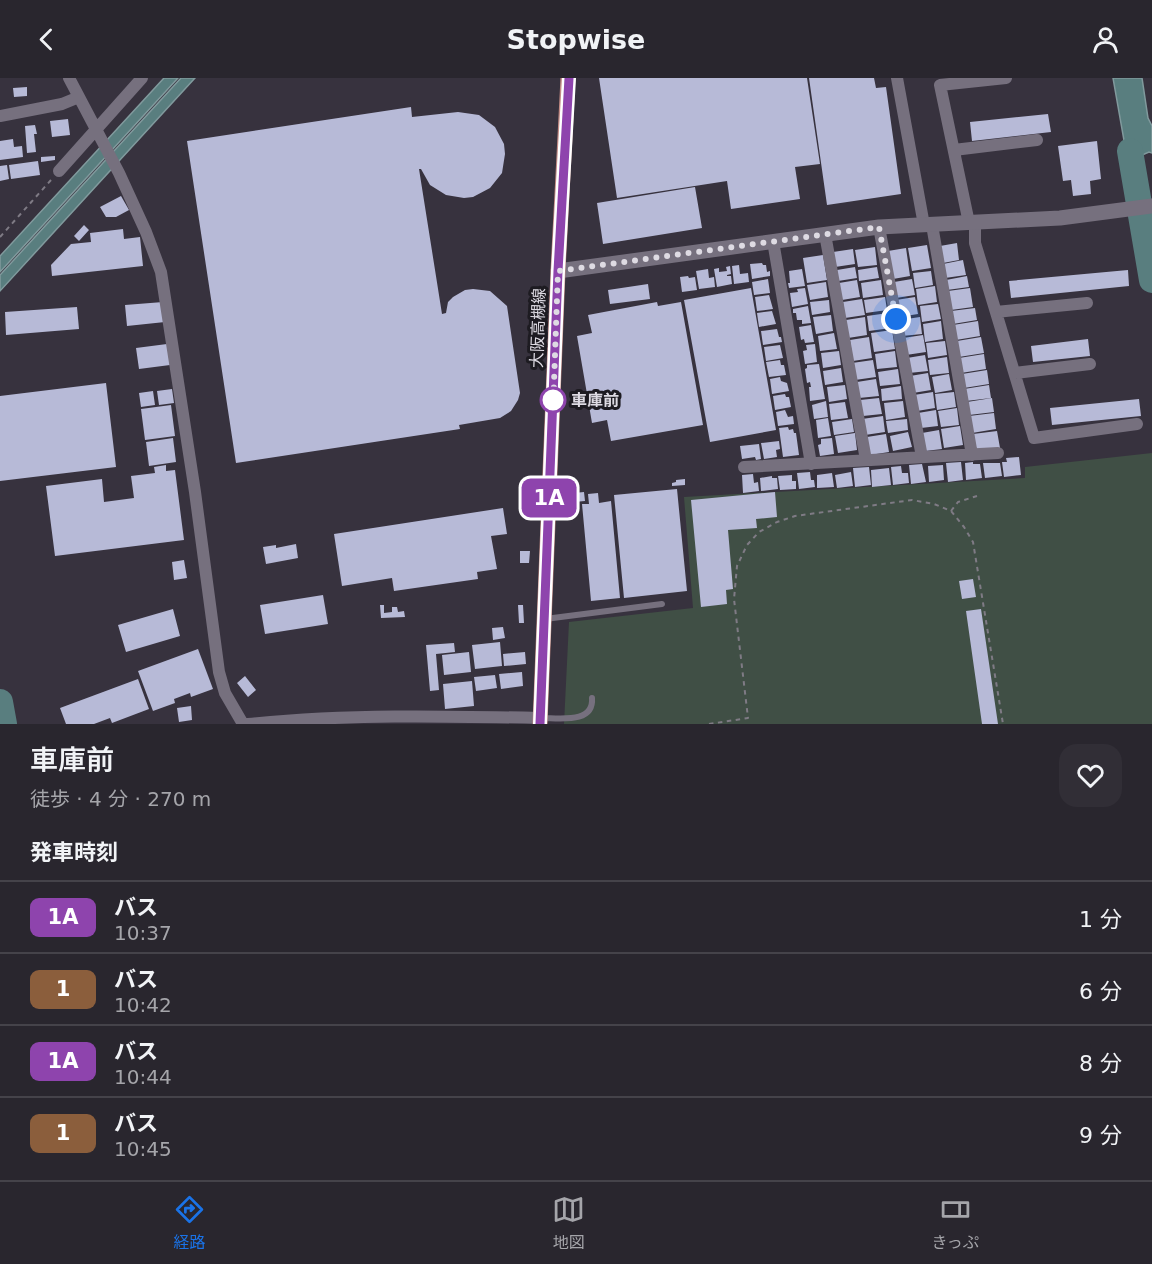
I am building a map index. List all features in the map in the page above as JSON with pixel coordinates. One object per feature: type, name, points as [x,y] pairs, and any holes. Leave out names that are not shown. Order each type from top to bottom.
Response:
[{"type":"main road","name":"大阪高槻線","points":[[540,721],[568,78]]},
{"type":"street","points":[[69,78],[119,173],[146,232],[161,272],[194,480],[219,672],[225,693],[243,724]]},
{"type":"street","points":[[59,171],[142,78]]},
{"type":"street","points":[[897,78],[972,454]]},
{"type":"street","points":[[1006,78],[940,85],[975,243],[1034,438],[1137,424]]},
{"type":"street","points":[[0,116],[62,104],[79,97]]},
{"type":"street","points":[[954,150],[1037,140]]},
{"type":"street","points":[[558,271],[879,227],[1060,218],[1152,206]]},
{"type":"street","points":[[879,227],[922,457]]},
{"type":"street","points":[[825,234],[866,460]]},
{"type":"street","points":[[773,241],[811,464]]},
{"type":"street","points":[[996,312],[1087,303]]},
{"type":"street","points":[[1015,373],[1090,364]]},
{"type":"street","points":[[744,467],[998,453]]},
{"type":"street","points":[[248,724],[378,715],[540,721]]},
{"type":"lane","points":[[544,619],[662,604]]},
{"type":"lane","points":[[540,721],[580,718],[589,713],[592,698]]},
{"type":"path","points":[[0,237],[59,171]]},
{"type":"path","points":[[951,511],[958,502],[977,496]]},
{"type":"path","points":[[749,724],[735,599],[737,566],[747,545],[759,532],[777,522],[795,516],[912,500],[934,504],[951,511],[973,542],[1003,724]]},
{"type":"path","points":[[708,724],[748,718]]},
{"type":"shaded area","points":[[164,78],[178,78],[0,272],[0,256]]},
{"type":"shaded area","points":[[181,78],[195,78],[0,291],[0,275]]},
{"type":"shaded area","points":[[1113,78],[1142,78],[1148,118],[1152,126],[1152,153],[1142,155],[1140,161],[1144,185],[1132,186]]},
{"type":"shaded area","points":[[1152,453],[1152,724],[564,724],[569,622],[693,608],[684,497],[1025,478],[1025,467]]},
{"type":"building","points":[[599,78],[807,78],[820,164],[795,167],[800,199],[731,209],[727,181],[617,198]]},
{"type":"building","points":[[809,78],[874,78],[876,88],[886,87],[901,194],[827,205]]},
{"type":"building","points":[[27,87],[27,96],[14,97],[13,88]]},
{"type":"building","points":[[411,107],[412,117],[458,112],[479,115],[495,127],[504,144],[502,173],[490,188],[473,197],[446,195],[430,185],[419,169],[442,314],[446,313],[448,302],[453,297],[465,290],[473,289],[490,291],[507,306],[520,393],[518,400],[511,411],[500,418],[459,425],[460,429],[236,463],[187,141]]},
{"type":"building","points":[[1048,114],[1051,132],[972,141],[970,122]]},
{"type":"building","points":[[68,119],[70,135],[52,137],[50,121]]},
{"type":"building","points":[[35,125],[36,152],[27,153],[25,126]]},
{"type":"building","points":[[13,139],[14,147],[22,146],[23,157],[0,160],[0,141]]},
{"type":"building","points":[[1097,141],[1101,179],[1090,181],[1091,194],[1073,196],[1071,180],[1063,181],[1058,146]]},
{"type":"building","points":[[55,156],[55,160],[41,162],[41,157]]},
{"type":"building","points":[[38,161],[40,175],[11,179],[9,165]]},
{"type":"building","points":[[7,165],[9,179],[0,181],[0,166]]},
{"type":"building","points":[[695,187],[702,228],[603,244],[597,203]]},
{"type":"building","points":[[121,196],[129,210],[116,217],[106,217],[100,207]]},
{"type":"building","points":[[84,225],[89,230],[79,241],[74,236]]},
{"type":"building","points":[[123,229],[124,239],[140,237],[143,266],[52,276],[51,265],[71,244],[91,242],[90,233]]},
{"type":"building","points":[[957,243],[959,260],[943,263],[940,246]]},
{"type":"building","points":[[927,245],[931,268],[912,271],[908,248]]},
{"type":"building","points":[[875,247],[877,265],[858,267],[855,250]]},
{"type":"building","points":[[906,248],[910,276],[893,279],[888,251]]},
{"type":"building","points":[[853,249],[855,264],[835,267],[833,252]]},
{"type":"building","points":[[823,255],[827,280],[807,283],[803,258]]},
{"type":"building","points":[[963,260],[966,275],[945,278],[943,264]]},
{"type":"building","points":[[750,264],[766,265],[767,272],[770,271],[770,276],[752,279]]},
{"type":"building","points":[[739,265],[740,274],[748,273],[749,282],[734,284],[732,266]]},
{"type":"building","points":[[730,266],[731,274],[727,276],[731,276],[732,284],[717,287],[714,269],[719,268],[719,272],[727,271],[726,267]]},
{"type":"building","points":[[855,267],[857,278],[838,281],[837,270]]},
{"type":"building","points":[[877,267],[879,278],[859,281],[858,270]]},
{"type":"building","points":[[708,269],[709,278],[714,277],[715,287],[699,289],[696,271]]},
{"type":"building","points":[[802,269],[805,286],[789,288],[789,271]]},
{"type":"building","points":[[1128,270],[1129,286],[1011,298],[1009,281]]},
{"type":"building","points":[[931,271],[933,285],[915,288],[913,273]]},
{"type":"building","points":[[688,276],[689,278],[695,277],[697,290],[682,292],[680,277]]},
{"type":"building","points":[[967,276],[969,287],[947,290],[946,280]]},
{"type":"building","points":[[768,279],[770,293],[754,295],[752,282]]},
{"type":"building","points":[[912,279],[915,295],[896,298],[894,282]]},
{"type":"building","points":[[857,280],[860,297],[842,300],[839,283]]},
{"type":"building","points":[[881,280],[883,295],[863,298],[861,283]]},
{"type":"building","points":[[826,282],[828,297],[810,300],[807,285]]},
{"type":"building","points":[[648,284],[650,299],[610,304],[608,290]]},
{"type":"building","points":[[935,286],[937,302],[918,305],[916,289]]},
{"type":"building","points":[[751,288],[776,430],[710,442],[684,300]]},
{"type":"building","points":[[805,288],[808,304],[792,307],[790,293]]},
{"type":"building","points":[[970,288],[973,307],[951,310],[948,291]]},
{"type":"building","points":[[769,295],[773,309],[757,311],[755,297]]},
{"type":"building","points":[[885,297],[887,310],[866,313],[864,300]]},
{"type":"building","points":[[915,297],[918,314],[899,317],[896,300]]},
{"type":"building","points":[[862,299],[865,315],[845,318],[843,302]]},
{"type":"building","points":[[829,300],[830,312],[812,315],[810,302]]},
{"type":"building","points":[[163,302],[165,322],[127,326],[125,305]]},
{"type":"building","points":[[657,302],[658,306],[681,302],[703,425],[611,441],[607,420],[592,423],[577,336],[592,333],[588,315]]},
{"type":"building","points":[[938,304],[941,319],[922,322],[920,306]]},
{"type":"building","points":[[808,306],[811,323],[802,324],[802,320],[797,320],[793,309]]},
{"type":"building","points":[[77,307],[79,329],[6,335],[5,312]]},
{"type":"building","points":[[975,308],[977,320],[953,324],[951,311]]},
{"type":"building","points":[[772,311],[776,324],[759,327],[757,313]]},
{"type":"building","points":[[888,313],[891,328],[869,331],[867,316]]},
{"type":"building","points":[[831,315],[833,331],[816,334],[813,317]]},
{"type":"building","points":[[865,317],[867,335],[848,338],[846,320]]},
{"type":"building","points":[[920,317],[922,334],[902,336],[900,320]]},
{"type":"building","points":[[941,321],[943,339],[925,342],[923,324]]},
{"type":"building","points":[[978,321],[980,336],[956,340],[953,325]]},
{"type":"building","points":[[811,325],[814,342],[805,343],[804,339],[801,340],[799,327]]},
{"type":"building","points":[[777,329],[782,342],[763,345],[761,331]]},
{"type":"building","points":[[892,330],[895,349],[874,352],[871,333]]},
{"type":"building","points":[[834,333],[837,349],[820,351],[818,336]]},
{"type":"building","points":[[923,335],[926,352],[906,355],[903,338]]},
{"type":"building","points":[[869,337],[872,358],[853,361],[850,340]]},
{"type":"building","points":[[981,337],[984,353],[959,357],[957,341]]},
{"type":"building","points":[[1088,339],[1090,356],[1033,362],[1031,346]]},
{"type":"building","points":[[945,341],[947,355],[928,358],[926,343]]},
{"type":"building","points":[[167,344],[170,365],[139,369],[136,348]]},
{"type":"building","points":[[815,344],[817,362],[805,364],[803,351],[807,350],[806,345]]},
{"type":"building","points":[[780,345],[783,358],[766,361],[764,347]]},
{"type":"building","points":[[839,351],[841,365],[823,368],[821,353]]},
{"type":"building","points":[[895,351],[897,367],[877,369],[875,354]]},
{"type":"building","points":[[984,354],[986,369],[961,373],[959,358]]},
{"type":"building","points":[[925,355],[928,371],[909,373],[907,358]]},
{"type":"building","points":[[947,357],[949,373],[930,375],[928,360]]},
{"type":"building","points":[[780,360],[781,365],[784,365],[786,375],[769,377],[766,362]]},
{"type":"building","points":[[873,360],[876,377],[855,380],[852,363]]},
{"type":"building","points":[[819,364],[825,399],[810,401],[809,387],[811,387],[810,382],[807,383],[805,369],[807,365]]},
{"type":"building","points":[[841,368],[843,382],[825,385],[823,371]]},
{"type":"building","points":[[898,369],[900,384],[880,386],[878,372]]},
{"type":"building","points":[[987,370],[989,384],[964,388],[962,374]]},
{"type":"building","points":[[928,373],[931,390],[913,393],[910,376]]},
{"type":"building","points":[[949,374],[952,390],[935,393],[932,377]]},
{"type":"building","points":[[780,377],[781,381],[787,383],[789,391],[772,394],[770,379]]},
{"type":"building","points":[[876,379],[879,396],[859,398],[857,382]]},
{"type":"building","points":[[106,383],[116,467],[0,481],[0,396]]},
{"type":"building","points":[[845,385],[847,399],[829,402],[827,387]]},
{"type":"building","points":[[989,385],[991,398],[966,401],[964,389]]},
{"type":"building","points":[[901,386],[902,399],[882,401],[881,389]]},
{"type":"building","points":[[172,389],[174,403],[159,405],[157,391]]},
{"type":"building","points":[[153,391],[155,405],[141,407],[139,393]]},
{"type":"building","points":[[933,392],[935,408],[917,411],[914,395]]},
{"type":"building","points":[[954,392],[956,407],[937,410],[935,394]]},
{"type":"building","points":[[785,394],[789,397],[791,407],[775,410],[773,396]]},
{"type":"building","points":[[879,398],[882,414],[863,416],[860,400]]},
{"type":"building","points":[[992,398],[994,412],[969,415],[967,402]]},
{"type":"building","points":[[1139,399],[1141,416],[1052,425],[1050,408]]},
{"type":"building","points":[[826,401],[828,417],[814,419],[812,405]]},
{"type":"building","points":[[903,401],[905,417],[886,420],[884,403]]},
{"type":"building","points":[[845,402],[848,418],[831,420],[829,404]]},
{"type":"building","points":[[171,405],[175,436],[145,440],[141,409]]},
{"type":"building","points":[[957,408],[959,425],[941,427],[938,411]]},
{"type":"building","points":[[785,410],[788,417],[793,416],[794,424],[778,426],[776,412]]},
{"type":"building","points":[[936,410],[938,426],[921,428],[918,413]]},
{"type":"building","points":[[994,413],[996,429],[972,433],[969,416]]},
{"type":"building","points":[[883,416],[885,432],[865,435],[862,419]]},
{"type":"building","points":[[828,418],[831,436],[818,438],[816,420]]},
{"type":"building","points":[[852,419],[854,432],[834,435],[832,422]]},
{"type":"building","points":[[907,419],[908,430],[888,433],[886,421]]},
{"type":"building","points":[[960,426],[963,445],[944,448],[941,429]]},
{"type":"building","points":[[788,427],[796,433],[799,455],[783,457],[779,428]]},
{"type":"building","points":[[939,430],[942,449],[925,451],[922,433]]},
{"type":"building","points":[[997,431],[1000,448],[979,451],[975,446],[973,434]]},
{"type":"building","points":[[908,432],[912,447],[893,451],[890,436]]},
{"type":"building","points":[[855,433],[857,450],[838,453],[835,436]]},
{"type":"building","points":[[886,434],[889,452],[870,455],[867,437]]},
{"type":"building","points":[[173,438],[176,462],[149,466],[146,442]]},
{"type":"building","points":[[832,438],[834,454],[820,456],[818,445],[821,444],[821,439]]},
{"type":"building","points":[[779,441],[780,449],[776,450],[777,457],[764,459],[761,443]]},
{"type":"building","points":[[759,444],[761,459],[756,460],[755,457],[742,459],[740,446]]},
{"type":"building","points":[[1019,457],[1021,475],[1004,477],[1002,462],[1007,462],[1006,458]]},
{"type":"building","points":[[961,462],[963,480],[948,482],[946,463]]},
{"type":"building","points":[[973,462],[973,464],[980,464],[982,478],[966,480],[965,463]]},
{"type":"building","points":[[983,463],[1000,463],[1002,476],[985,478]]},
{"type":"building","points":[[922,464],[926,482],[911,484],[909,465]]},
{"type":"building","points":[[166,465],[166,471],[175,470],[184,540],[55,556],[46,486],[102,479],[104,502],[134,498],[131,476],[155,473],[154,467]]},
{"type":"building","points":[[943,465],[944,480],[929,482],[928,466]]},
{"type":"building","points":[[901,466],[902,473],[908,473],[909,483],[893,485],[891,467]]},
{"type":"building","points":[[869,467],[871,485],[855,487],[853,468]]},
{"type":"building","points":[[889,468],[891,485],[872,487],[871,470]]},
{"type":"building","points":[[810,472],[815,487],[799,489],[797,473]]},
{"type":"building","points":[[851,472],[853,486],[837,488],[835,475]]},
{"type":"building","points":[[832,473],[834,487],[817,488],[817,475]]},
{"type":"building","points":[[753,474],[754,483],[758,482],[759,491],[743,493],[742,475]]},
{"type":"building","points":[[792,475],[792,481],[796,481],[796,489],[780,490],[778,476]]},
{"type":"building","points":[[772,476],[772,478],[777,478],[778,489],[761,491],[760,478]]},
{"type":"building","points":[[685,479],[685,485],[672,486],[676,480]]},
{"type":"building","points":[[677,489],[687,591],[624,598],[614,495]]},
{"type":"building","points":[[584,492],[585,501],[574,502],[574,493]]},
{"type":"building","points":[[775,492],[777,517],[756,519],[757,528],[728,530],[733,589],[726,590],[727,604],[701,607],[691,500]]},
{"type":"building","points":[[598,493],[599,503],[611,501],[620,598],[591,601],[582,504],[589,504],[588,494]]},
{"type":"building","points":[[503,508],[507,534],[491,536],[497,569],[477,572],[478,579],[394,591],[392,578],[342,586],[334,534]]},
{"type":"building","points":[[296,544],[298,558],[266,564],[263,547],[276,545],[276,548]]},
{"type":"building","points":[[520,551],[530,551],[529,563],[520,563]]},
{"type":"building","points":[[184,560],[187,578],[174,580],[172,562]]},
{"type":"building","points":[[973,579],[976,597],[962,599],[959,581]]},
{"type":"building","points":[[323,595],[328,624],[265,634],[260,605]]},
{"type":"building","points":[[380,605],[384,605],[384,613],[392,612],[392,607],[397,607],[398,612],[404,611],[405,617],[381,618]]},
{"type":"building","points":[[518,605],[523,605],[524,623],[519,623]]},
{"type":"building","points":[[173,609],[180,636],[126,652],[118,625]]},
{"type":"building","points":[[981,609],[998,724],[982,724],[966,611]]},
{"type":"building","points":[[503,627],[505,638],[493,640],[492,628]]},
{"type":"building","points":[[500,642],[502,666],[475,669],[472,645]]},
{"type":"building","points":[[454,643],[455,652],[436,654],[439,690],[430,691],[426,645]]},
{"type":"building","points":[[198,649],[213,689],[191,697],[190,693],[174,699],[175,703],[153,711],[138,671]]},
{"type":"building","points":[[469,652],[471,672],[444,675],[442,655]]},
{"type":"building","points":[[525,652],[526,664],[504,666],[503,654]]},
{"type":"building","points":[[522,672],[523,686],[501,689],[499,674]]},
{"type":"building","points":[[495,675],[497,688],[476,691],[474,677]]},
{"type":"building","points":[[245,676],[256,690],[248,697],[237,683]]},
{"type":"building","points":[[138,679],[149,709],[112,723],[110,718],[94,724],[66,724],[60,708]]},
{"type":"building","points":[[472,681],[474,706],[445,709],[443,684]]},
{"type":"building","points":[[191,706],[192,720],[179,722],[177,708]]},
{"type":"waterway","points":[[1130,151],[1152,280]]},
{"type":"waterway","points":[[0,702],[4,724]]},
{"type":"bus line","name":"1A","points":[[540,724],[558,271],[569,78]]},
{"type":"place","name":"車庫前","points":[[553,400]]},
{"type":"route","points":[[553,400],[553,410],[558,271],[879,227],[896,319]]}]
